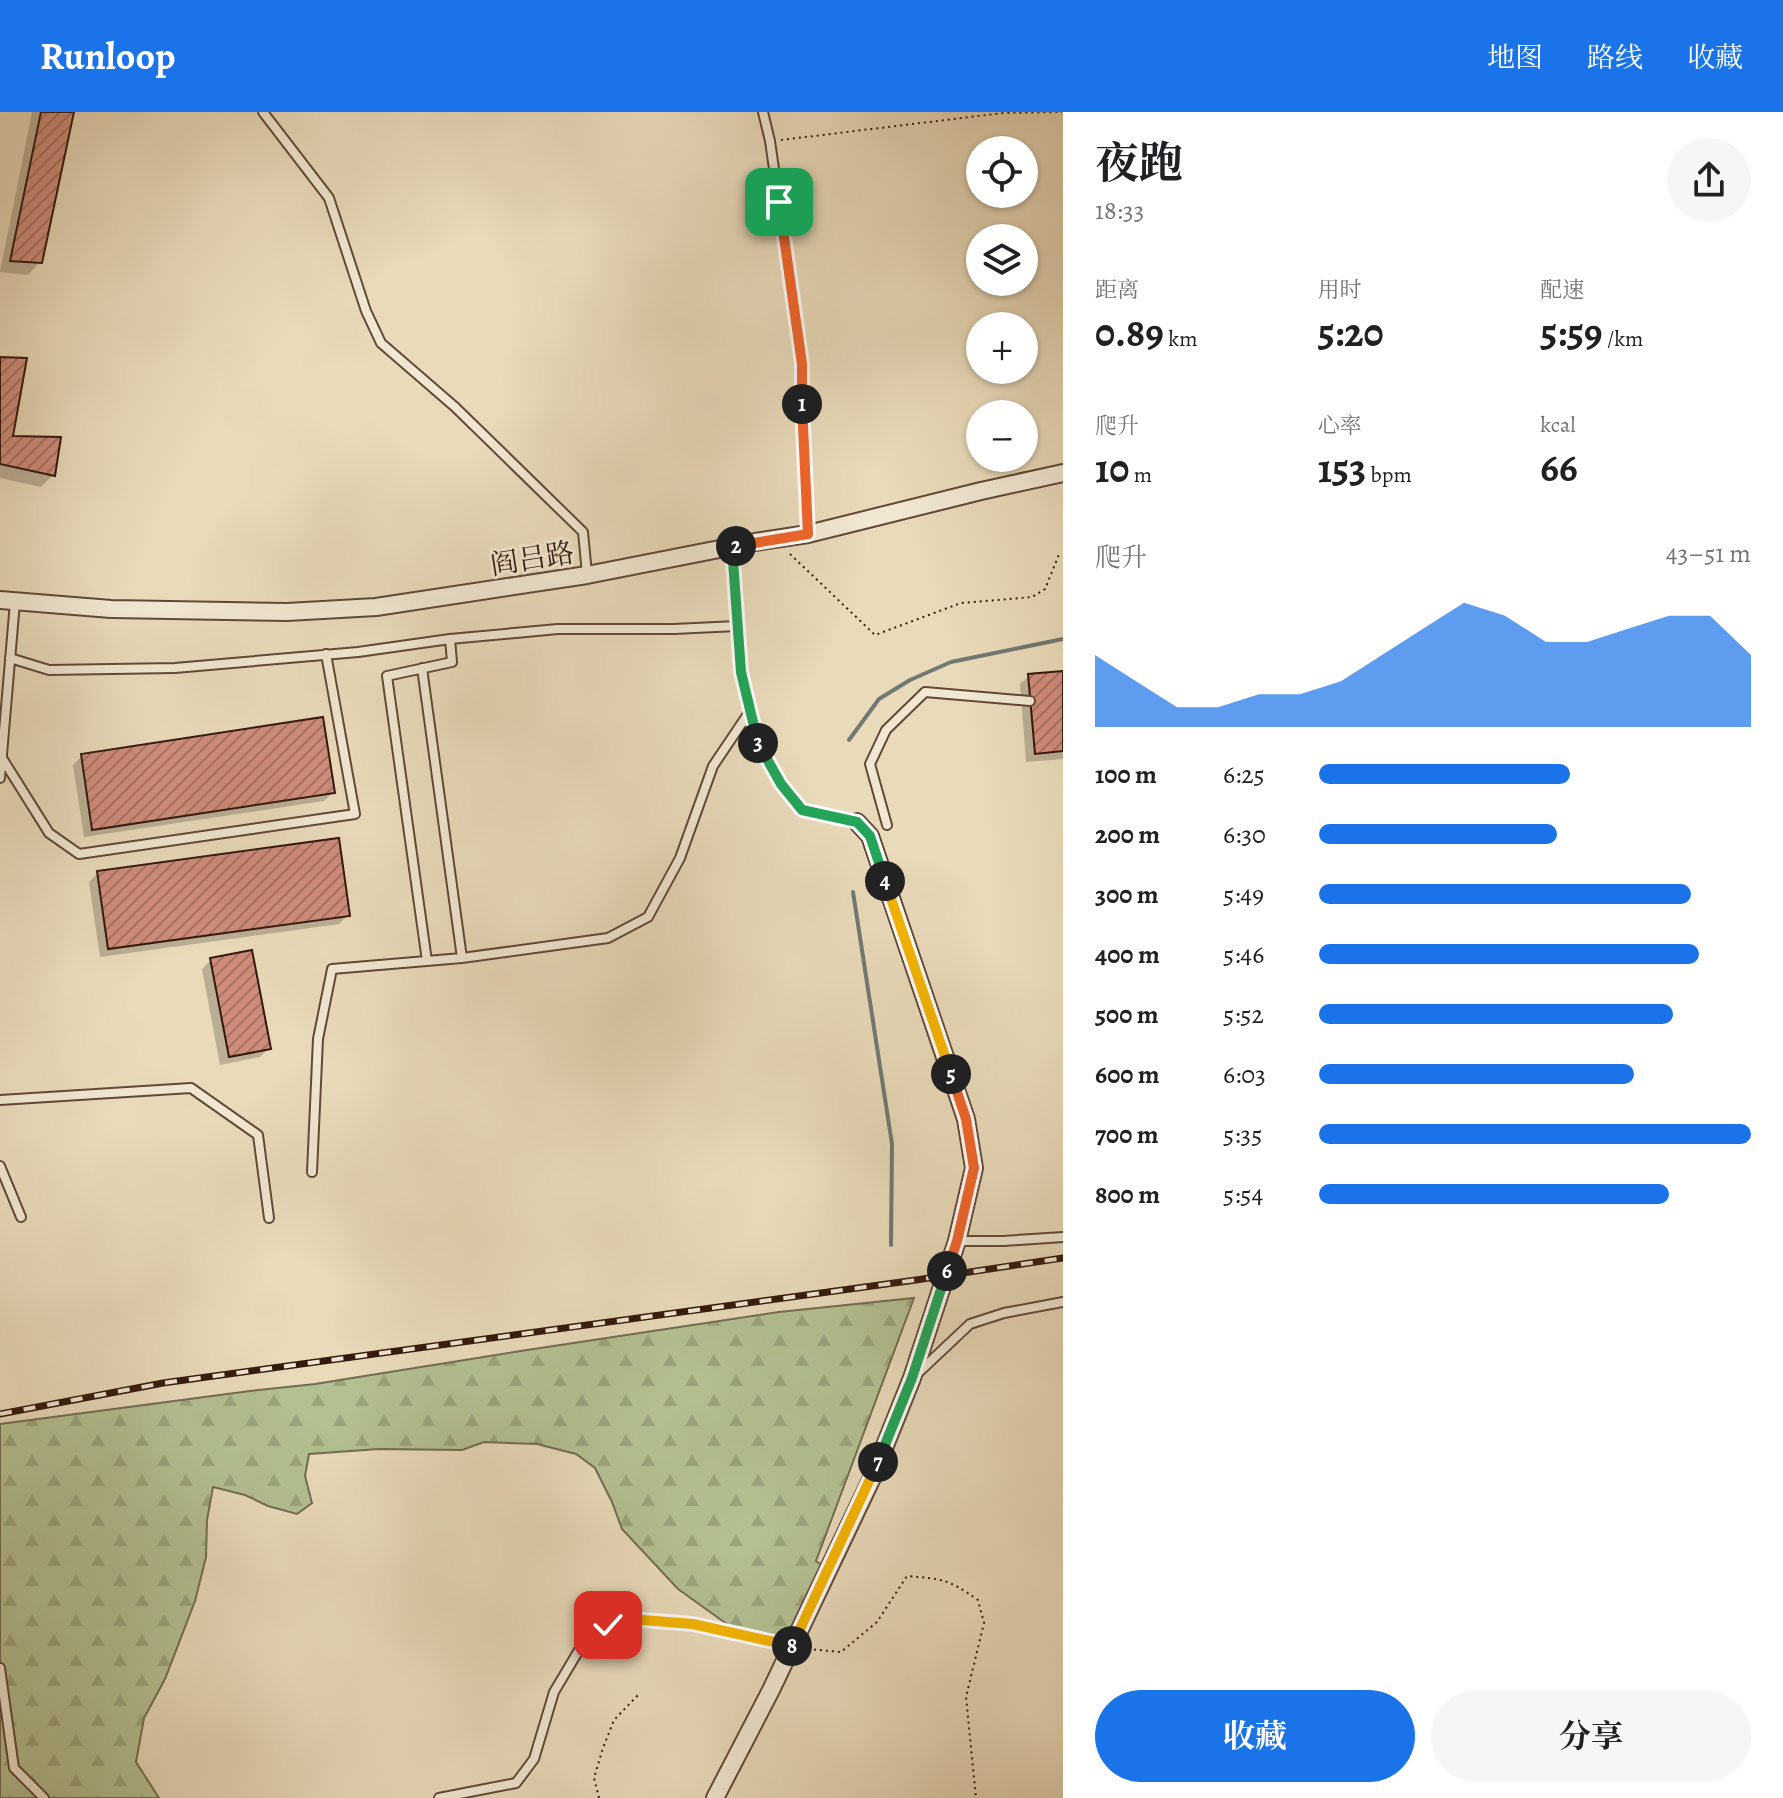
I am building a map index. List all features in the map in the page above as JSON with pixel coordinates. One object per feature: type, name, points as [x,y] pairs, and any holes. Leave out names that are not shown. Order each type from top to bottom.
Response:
[{"type":"street","name":"阎吕路","points":[[8,600],[111,609],[287,612],[376,607],[587,575],[808,534],[1063,473]]},
{"type":"street","points":[[715,1798],[872,1478],[912,1378],[957,1241],[974,1168],[966,1119],[870,836],[857,822]]},
{"type":"lane","points":[[263,112],[329,198],[366,311],[381,343],[455,407],[583,532],[587,575]]},
{"type":"lane","points":[[763,112],[770,141],[802,364],[808,534]]},
{"type":"lane","points":[[732,547],[741,672],[756,739],[781,784],[802,810],[857,822]]},
{"type":"lane","points":[[0,778],[12,638],[8,600]]},
{"type":"lane","points":[[10,658],[49,670],[175,668],[558,629],[737,626]]},
{"type":"lane","points":[[0,637],[12,638]]},
{"type":"lane","points":[[427,961],[387,676],[452,662],[450,639]]},
{"type":"lane","points":[[1,759],[49,833],[79,854],[355,814],[326,654]]},
{"type":"lane","points":[[422,668],[462,958]]},
{"type":"lane","points":[[887,825],[870,764],[886,730],[925,692],[1030,701]]},
{"type":"lane","points":[[312,1172],[318,1039],[332,969],[462,958],[608,938],[648,917],[680,858],[713,766],[750,711]]},
{"type":"lane","points":[[0,1100],[191,1088],[258,1135],[269,1218]]},
{"type":"lane","points":[[0,1166],[21,1217]]},
{"type":"lane","points":[[957,1241],[1063,1237]]},
{"type":"lane","points":[[912,1378],[970,1324],[1004,1313],[1063,1302]]},
{"type":"lane","points":[[439,1798],[516,1783],[534,1759],[554,1692],[585,1640],[608,1625],[643,1620],[693,1624],[791,1647]]},
{"type":"lane","points":[[0,1668],[14,1768],[44,1798]]},
{"type":"path","points":[[770,141],[1003,113],[1062,112]]},
{"type":"path","points":[[775,539],[875,635],[961,603],[1032,597],[1045,589],[1060,552]]},
{"type":"path","points":[[791,1647],[841,1652],[877,1622],[907,1576],[941,1578],[978,1600],[984,1623],[966,1697],[976,1798]]},
{"type":"path","points":[[599,1798],[594,1778],[603,1748],[614,1720],[639,1694]]},
{"type":"green space","points":[[914,1298],[816,1561],[831,1572],[793,1659],[731,1627],[678,1589],[622,1529],[595,1468],[576,1454],[537,1444],[484,1442],[462,1450],[379,1449],[309,1454],[305,1476],[312,1503],[297,1514],[213,1487],[207,1520],[206,1557],[195,1601],[165,1679],[144,1718],[136,1762],[159,1798],[0,1798],[0,1424],[315,1384],[779,1312]]},
{"type":"building","points":[[41,112],[74,112],[42,263],[10,261]]},
{"type":"building","points":[[0,357],[27,358],[13,436],[61,437],[55,476],[0,464]]},
{"type":"building","points":[[1063,671],[1063,751],[1035,754],[1028,674]]},
{"type":"building","points":[[323,717],[335,793],[92,830],[81,754]]},
{"type":"building","points":[[339,838],[350,916],[108,949],[97,871]]},
{"type":"building","points":[[252,950],[271,1049],[229,1057],[210,958]]},
{"type":"waterway","points":[[849,740],[879,699],[910,680],[951,662],[1063,639]]},
{"type":"waterway","points":[[853,892],[892,1144],[891,1245]]},
{"type":"railway","points":[[0,1414],[163,1383],[1063,1258]]},
{"type":"route","points":[[608,1625],[643,1620],[693,1624],[791,1647],[872,1478],[912,1378],[957,1241],[974,1168],[966,1119],[870,836],[857,822],[802,810],[781,784],[756,739],[741,672],[732,547],[808,534],[802,364],[779,202]]}]
